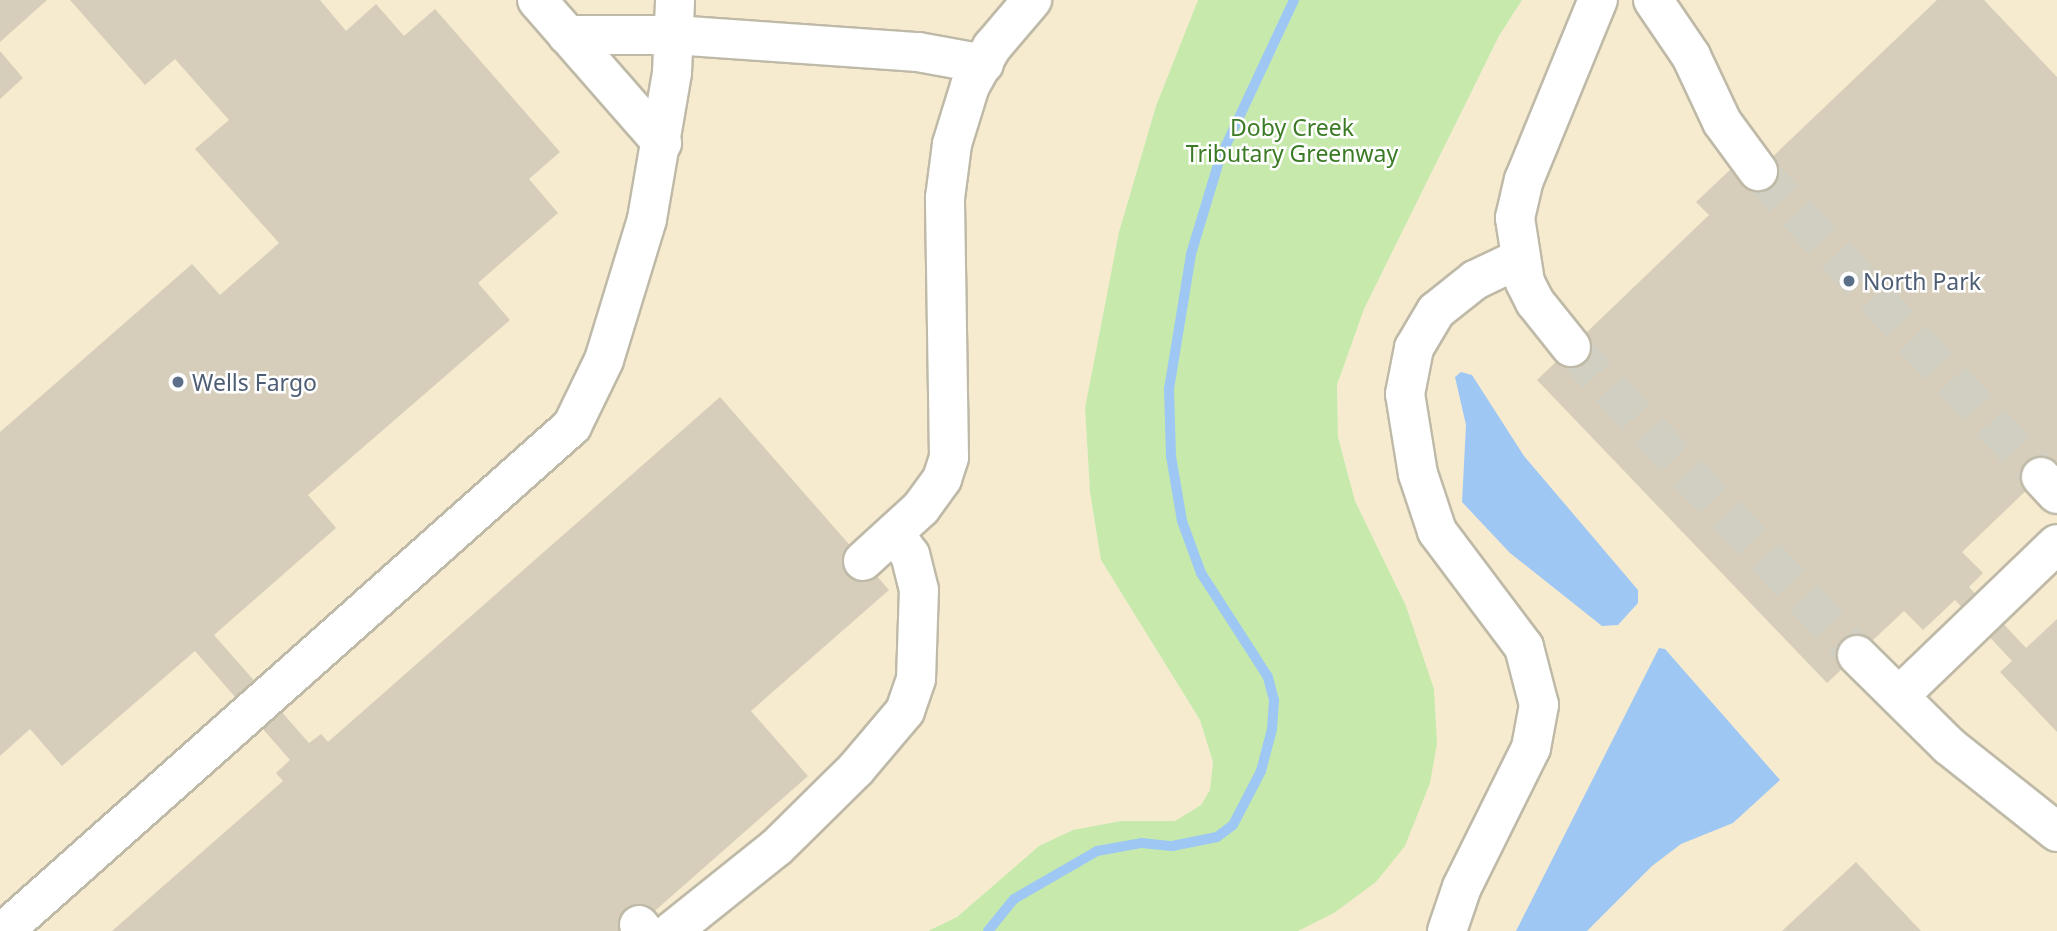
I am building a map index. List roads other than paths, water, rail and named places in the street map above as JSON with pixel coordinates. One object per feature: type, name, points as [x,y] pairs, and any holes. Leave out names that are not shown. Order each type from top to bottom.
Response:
[{"type":"lane","points":[[537,0],[662,143]]},
{"type":"lane","points":[[863,561],[933,494],[949,457],[946,180],[957,123],[984,64],[1032,0]]},
{"type":"lane","points":[[1571,347],[1535,302],[1519,259],[1515,218],[1524,180],[1598,0]]},
{"type":"lane","points":[[1653,0],[1691,56],[1722,122],[1758,171]]},
{"type":"lane","points":[[568,35],[675,18],[918,52],[984,64]]},
{"type":"lane","points":[[4,931],[565,436],[584,405],[619,316],[647,219],[662,143],[675,18]]},
{"type":"lane","points":[[1447,931],[1462,887],[1531,748],[1539,705],[1524,647],[1437,531],[1418,474],[1405,394],[1414,348],[1436,312],[1475,280],[1519,259]]},
{"type":"lane","points":[[652,929],[777,847],[856,769],[905,711],[916,679],[919,590],[910,555],[894,533]]},
{"type":"lane","points":[[1899,696],[2057,544]]},
{"type":"lane","points":[[1857,655],[1950,746],[2057,832]]},
{"type":"water","points":[[1461,372],[1472,375],[1524,456],[1638,590],[1638,603],[1618,625],[1602,626],[1510,553],[1462,502],[1466,425],[1455,377]]},
{"type":"water","points":[[1659,648],[1665,649],[1780,780],[1733,823],[1681,844],[1652,866],[1587,931],[1516,931]]},
{"type":"waterway","points":[[988,931],[1014,899],[1097,851],[1142,843],[1172,846],[1217,837],[1233,825],[1261,771],[1272,729],[1274,700],[1268,677],[1201,573],[1182,521],[1171,456],[1169,389],[1191,254],[1220,158],[1294,0]]},
{"type":"tunnel","points":[[1758,171],[2041,477]]},
{"type":"tunnel","points":[[1571,347],[1857,655]]},
{"type":"place","name":"North Park","points":[[1849,281]]},
{"type":"place","name":"Wells Fargo","points":[[178,382]]},
{"type":"park label","name":"Doby Creek Tributary Greenway","points":[[1292,140]]}]
